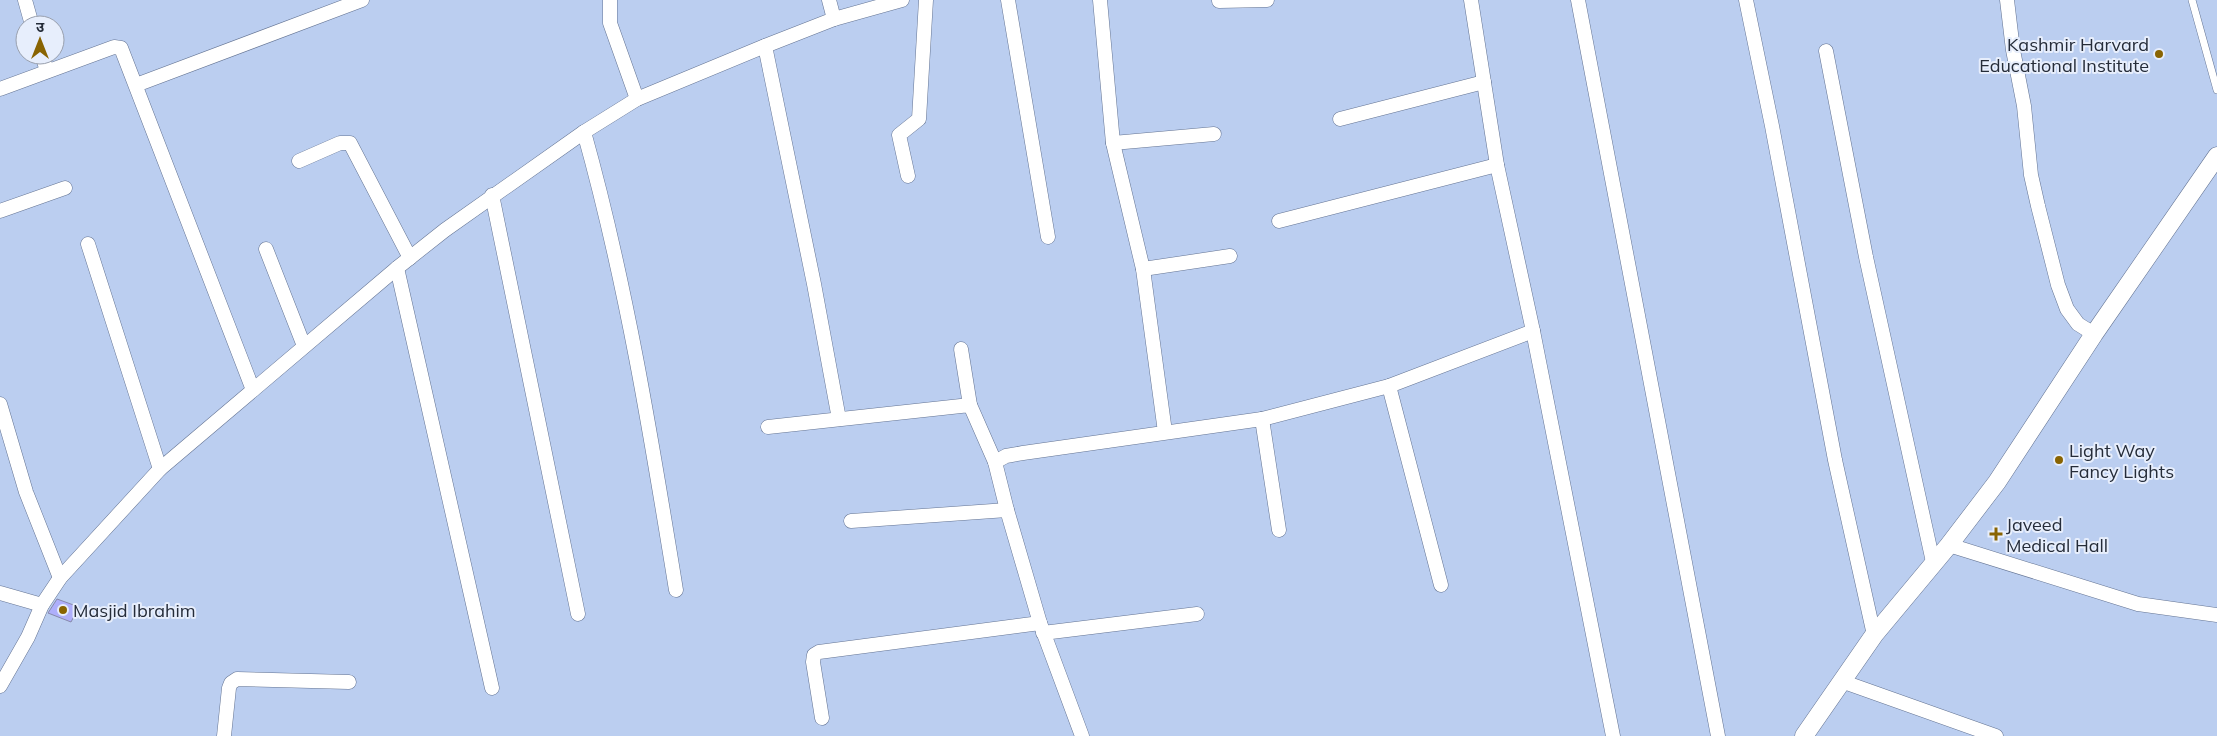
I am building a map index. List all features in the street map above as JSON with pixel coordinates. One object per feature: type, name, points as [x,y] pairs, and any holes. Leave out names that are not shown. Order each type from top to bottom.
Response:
[{"type":"street","points":[[25,0],[29,15]]},
{"type":"street","points":[[136,85],[362,0]]},
{"type":"street","points":[[610,0],[610,23],[637,99]]},
{"type":"street","points":[[829,0],[834,20]]},
{"type":"street","points":[[0,686],[28,637],[42,606],[60,578],[81,552],[160,469],[397,268],[492,195],[584,132],[637,99],[764,46],[834,20],[902,0]]},
{"type":"street","points":[[908,176],[899,135],[919,119],[926,0]]},
{"type":"street","points":[[1008,0],[1048,237]]},
{"type":"street","points":[[1100,0],[1113,143],[1143,269],[1165,432]]},
{"type":"street","points":[[1219,1],[1267,0]]},
{"type":"street","points":[[1471,0],[1497,166],[1533,331],[1613,736]]},
{"type":"street","points":[[1578,0],[1718,736]]},
{"type":"street","points":[[1746,0],[1778,155],[1835,460],[1874,635]]},
{"type":"street","points":[[2007,0],[2024,106],[2031,175],[2058,286],[2067,309],[2078,324],[2094,334]]},
{"type":"street","points":[[764,46],[814,284],[839,420]]},
{"type":"street","points":[[0,89],[114,47],[120,48],[124,53],[253,390]]},
{"type":"street","points":[[1826,50],[1866,257],[1934,562]]},
{"type":"street","points":[[44,65],[46,72]]},
{"type":"street","points":[[1340,119],[1484,82]]},
{"type":"street","points":[[584,132],[601,194],[634,343],[676,590]]},
{"type":"street","points":[[1113,143],[1214,134]]},
{"type":"street","points":[[299,161],[340,143],[350,142],[410,258]]},
{"type":"street","points":[[1804,736],[1874,635],[1949,545],[1997,482],[2094,334],[2217,156]]},
{"type":"street","points":[[1280,221],[1497,166]]},
{"type":"street","points":[[0,211],[65,188]]},
{"type":"street","points":[[492,195],[578,614]]},
{"type":"street","points":[[88,244],[160,469]]},
{"type":"street","points":[[266,249],[304,346]]},
{"type":"street","points":[[1143,269],[1230,256]]},
{"type":"street","points":[[397,268],[492,688]]},
{"type":"street","points":[[995,462],[1006,456],[1023,453],[1262,419],[1388,386],[1533,331]]},
{"type":"street","points":[[961,349],[970,405],[995,462],[1007,510],[1042,628],[1082,736]]},
{"type":"street","points":[[1388,386],[1441,585]]},
{"type":"street","points":[[0,404],[26,492],[60,578]]},
{"type":"street","points":[[768,427],[970,405]]},
{"type":"street","points":[[1262,419],[1279,530]]},
{"type":"street","points":[[851,521],[1007,510]]},
{"type":"street","points":[[1949,545],[2138,604],[2217,615]]},
{"type":"street","points":[[0,592],[42,606]]},
{"type":"street","points":[[822,718],[813,662],[814,655],[819,652],[1042,628],[1197,614]]},
{"type":"street","points":[[224,736],[229,688],[231,683],[237,679],[349,682]]},
{"type":"street","points":[[1841,681],[1996,736]]},
{"type":"lane","points":[[2192,0],[2217,90]]},
{"type":"building","name":"Masjid Ibrahim","points":[[57,599],[79,607],[71,622],[48,613]]},
{"type":"place","name":"Kashmir Harvard Educational Institute","points":[[2159,54]]},
{"type":"place","name":"Light Way Fancy Lights","points":[[2059,460]]},
{"type":"place","name":"Javeed Medical Hall","points":[[1996,534]]},
{"type":"place","name":"Masjid Ibrahim","points":[[63,610]]}]
